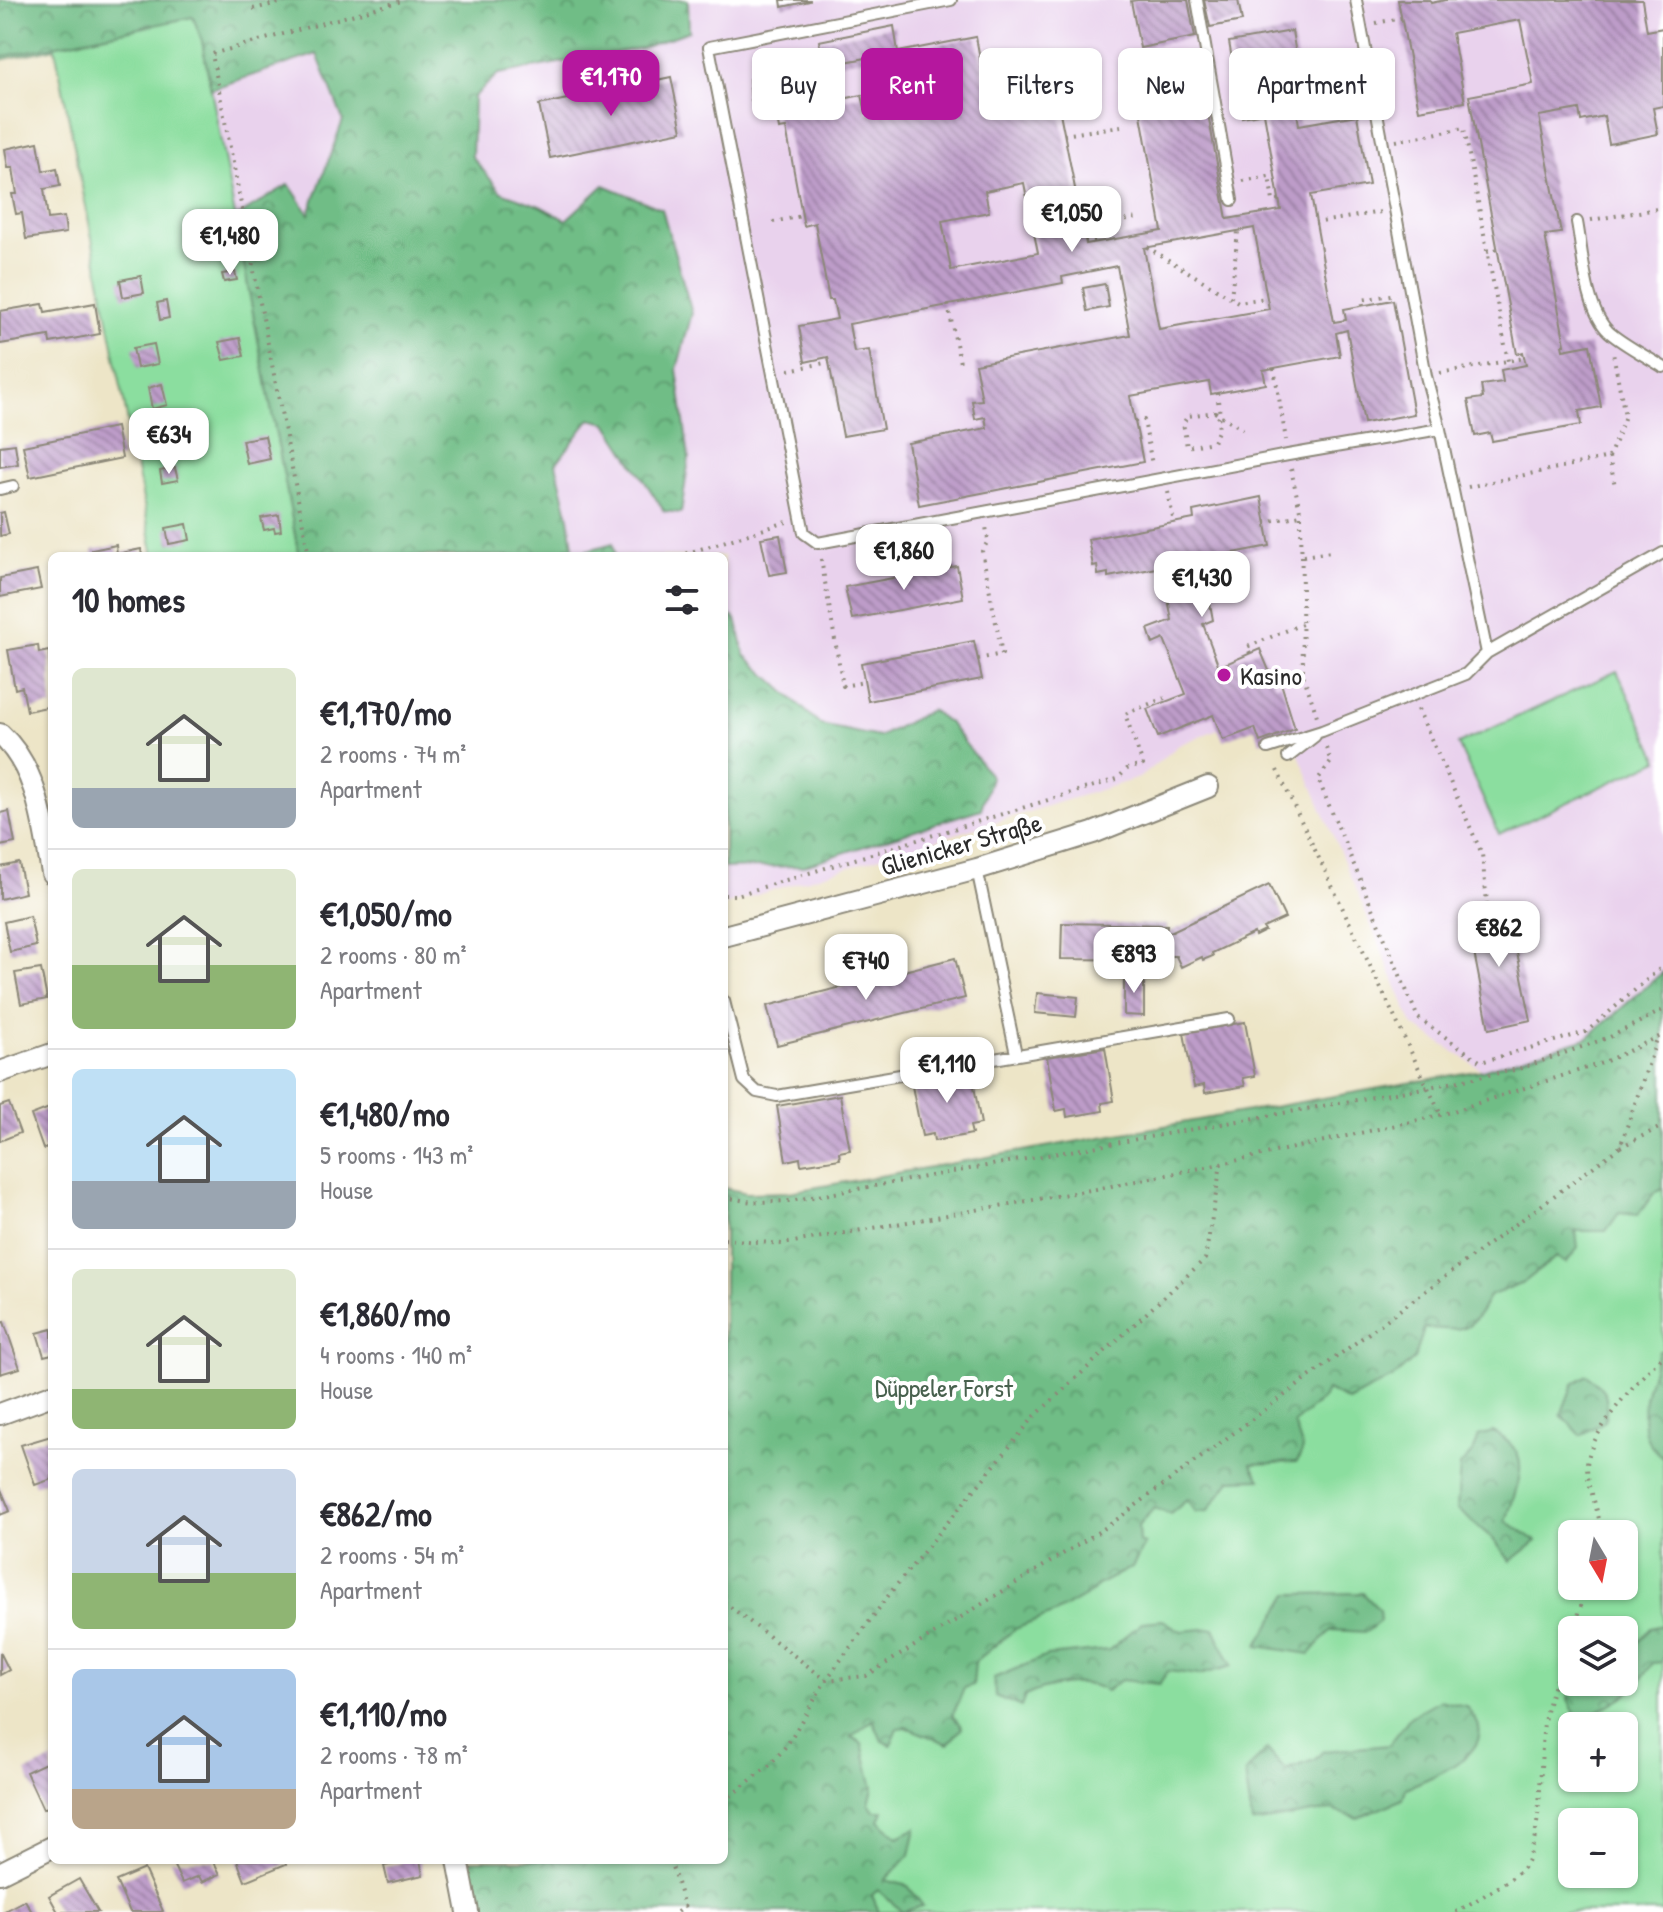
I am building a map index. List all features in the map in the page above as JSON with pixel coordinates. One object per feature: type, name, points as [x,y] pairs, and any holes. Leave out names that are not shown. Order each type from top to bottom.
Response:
[{"type":"street","points":[[0,734],[15,747],[37,797],[48,853]]},
{"type":"street","name":"Glienicker Straße","points":[[728,935],[977,869],[1093,833],[1208,787]]},
{"type":"street","points":[[0,1072],[48,1055]]},
{"type":"street","points":[[0,1414],[48,1396]]},
{"type":"street","points":[[0,1873],[48,1849]]},
{"type":"street","points":[[459,1864],[468,1912]]},
{"type":"lane","points":[[951,0],[709,47],[804,533],[818,543],[1440,429]]},
{"type":"lane","points":[[1197,0],[1232,200]]},
{"type":"lane","points":[[1356,0],[1426,376],[1487,653]]},
{"type":"lane","points":[[1577,222],[1590,297],[1609,331],[1663,367]]},
{"type":"lane","points":[[0,489],[13,486]]},
{"type":"lane","points":[[1268,748],[1322,731],[1466,674],[1487,653],[1663,553]]},
{"type":"lane","points":[[1288,757],[1322,731]]},
{"type":"lane","points":[[977,869],[1016,1054]]},
{"type":"lane","points":[[728,1017],[744,1080],[757,1092],[777,1096],[1229,1019]]},
{"type":"path","points":[[253,9],[291,0]]},
{"type":"path","points":[[308,552],[212,54],[405,0]]},
{"type":"path","points":[[1361,26],[1401,18]]},
{"type":"path","points":[[1064,135],[1121,126]]},
{"type":"path","points":[[1383,144],[1464,128],[1508,361]]},
{"type":"path","points":[[1229,184],[1269,176],[1273,201],[1279,200]]},
{"type":"path","points":[[1577,222],[1663,208]]},
{"type":"path","points":[[1315,223],[1395,209]]},
{"type":"path","points":[[773,222],[802,216]]},
{"type":"path","points":[[1085,241],[1095,240],[1112,223],[1138,218]]},
{"type":"path","points":[[1231,298],[1238,231]]},
{"type":"path","points":[[1147,247],[1238,302],[1267,298]]},
{"type":"path","points":[[1487,252],[1498,249]]},
{"type":"path","points":[[1363,305],[1362,300],[1410,291]]},
{"type":"path","points":[[948,305],[960,363]]},
{"type":"path","points":[[1609,331],[1625,416],[1609,457],[1615,486]]},
{"type":"path","points":[[1426,376],[1524,358]]},
{"type":"path","points":[[772,373],[830,362]]},
{"type":"path","points":[[1274,368],[1301,515],[1303,674],[1331,762],[1318,779],[1418,1018],[1481,1062],[1586,1032],[1663,966]]},
{"type":"path","points":[[1217,393],[1220,415],[1219,429],[1213,442],[1187,447],[1183,423],[1188,416],[1215,412],[1220,415],[1243,429]]},
{"type":"path","points":[[1135,421],[1144,420],[1174,523]]},
{"type":"path","points":[[1452,490],[1609,457]]},
{"type":"path","points":[[978,659],[1002,654],[982,551],[988,541],[983,511]]},
{"type":"path","points":[[1265,522],[1301,515]]},
{"type":"path","points":[[691,552],[801,517]]},
{"type":"path","points":[[818,543],[843,686],[864,682]]},
{"type":"path","points":[[1303,556],[1331,552]]},
{"type":"path","points":[[1250,653],[1247,647],[1302,624]]},
{"type":"path","points":[[1412,696],[1482,854],[1488,913]]},
{"type":"path","points":[[728,895],[737,895],[1117,779],[1127,769],[1143,765],[1125,714],[1167,697]]},
{"type":"path","points":[[1274,764],[1441,1115]]},
{"type":"path","points":[[728,1198],[752,1202],[790,1201],[1519,1069],[1610,1037],[1663,1010]]},
{"type":"path","points":[[728,1239],[782,1244],[1221,1164],[1441,1115],[1589,1068],[1660,1037]]},
{"type":"path","points":[[1620,1147],[1660,1037]]},
{"type":"path","points":[[728,1605],[826,1680],[866,1676],[1108,1526],[1620,1147],[1663,1126]]},
{"type":"path","points":[[728,1798],[770,1765],[787,1745],[826,1680],[894,1588],[1034,1417],[1205,1259],[1221,1164]]},
{"type":"path","points":[[1598,1520],[1587,1465],[1598,1433],[1612,1411],[1663,1357]]},
{"type":"path","points":[[1456,1912],[1521,1870],[1529,1857],[1539,1805],[1545,1716],[1558,1677]]},
{"type":"path","points":[[671,1864],[686,1909],[677,1912]]},
{"type":"shaded area","points":[[359,0],[1663,0],[1663,972],[1587,1038],[1482,1070],[1413,1025],[1289,731],[1260,742],[1255,728],[1223,740],[1218,729],[1179,745],[1139,778],[728,904],[728,552],[298,552],[202,41]]},
{"type":"green space","points":[[0,0],[359,0],[202,41],[298,552],[153,552],[55,48],[0,60]]},
{"type":"green space","points":[[0,0],[688,0],[689,31],[642,48],[498,74],[474,97],[472,157],[501,192],[540,206],[566,220],[604,185],[662,209],[692,313],[677,369],[689,458],[681,513],[664,511],[607,423],[590,419],[556,464],[574,552],[298,552],[235,218],[289,184],[309,214],[343,120],[317,54],[211,89],[202,41],[193,17],[0,57]]},
{"type":"green space","points":[[613,543],[614,552],[581,552]]},
{"type":"green space","points":[[728,614],[736,619],[745,655],[821,725],[879,737],[931,710],[950,724],[991,777],[981,809],[802,866],[728,868]]},
{"type":"green space","points":[[1617,671],[1659,760],[1499,834],[1458,744]]},
{"type":"green space","name":"Düppeler Forst","points":[[1663,972],[1663,1189],[1655,1192],[1638,1215],[1619,1213],[1606,1231],[1576,1231],[1578,1248],[1566,1263],[1556,1257],[1523,1283],[1489,1296],[1477,1317],[1464,1327],[1424,1328],[1415,1358],[1394,1377],[1348,1401],[1327,1390],[1324,1397],[1294,1423],[1303,1450],[1297,1462],[1251,1464],[1260,1479],[1231,1480],[1208,1511],[1196,1512],[1187,1500],[1170,1514],[1154,1508],[1138,1526],[1139,1542],[1145,1544],[1132,1567],[1055,1613],[1015,1629],[975,1662],[973,1685],[964,1688],[953,1715],[962,1728],[948,1744],[906,1727],[898,1728],[891,1745],[882,1741],[873,1720],[851,1737],[862,1743],[873,1788],[869,1804],[874,1811],[883,1811],[879,1821],[898,1837],[916,1828],[910,1855],[885,1880],[908,1886],[923,1906],[902,1912],[878,1890],[872,1895],[879,1912],[480,1912],[471,1864],[728,1864],[728,1189],[747,1193],[789,1192],[1482,1070],[1587,1038]]},
{"type":"green space","points":[[1663,1159],[1663,1912],[865,1912],[807,1746]]},
{"type":"green space","points":[[1663,1350],[1663,1458],[1645,1434],[1643,1411],[1659,1351]]},
{"type":"green space","points":[[1587,1375],[1603,1390],[1606,1412],[1605,1421],[1581,1435],[1561,1415],[1573,1384]]},
{"type":"green space","points":[[1493,1432],[1507,1441],[1519,1460],[1518,1482],[1506,1521],[1537,1541],[1511,1561],[1492,1538],[1457,1509],[1460,1466],[1472,1453],[1478,1436]]},
{"type":"green space","points":[[1363,1593],[1379,1610],[1380,1621],[1366,1632],[1331,1630],[1310,1654],[1257,1646],[1289,1594]]},
{"type":"green space","points":[[1163,1620],[1181,1631],[1214,1628],[1232,1666],[1199,1675],[1168,1671],[1159,1684],[1121,1680],[1106,1691],[1088,1684],[1055,1686],[1025,1696],[1021,1707],[995,1696],[994,1678],[1047,1656],[1109,1650],[1143,1622]]},
{"type":"green space","points":[[1663,1625],[1663,1662],[1653,1663],[1638,1683],[1638,1642],[1651,1628]]},
{"type":"green space","points":[[1569,1696],[1622,1696],[1594,1712],[1574,1712]]},
{"type":"green space","points":[[1439,1700],[1466,1706],[1478,1724],[1479,1738],[1465,1758],[1406,1788],[1403,1799],[1358,1818],[1331,1810],[1252,1823],[1245,1773],[1267,1749],[1285,1770],[1315,1760],[1323,1751],[1389,1745],[1410,1717]]},
{"type":"building","points":[[781,0],[810,0],[810,1],[782,7]]},
{"type":"building","points":[[1188,0],[1195,37],[1140,48],[1131,1]]},
{"type":"building","points":[[1204,0],[1238,0],[1242,21],[1210,27]]},
{"type":"building","points":[[1398,0],[1430,0],[1431,3],[1445,0],[1642,0],[1647,31],[1663,28],[1663,106],[1653,108],[1658,134],[1609,144],[1604,116],[1581,121],[1579,109],[1539,116],[1561,233],[1545,235],[1565,345],[1562,345],[1563,350],[1590,345],[1601,407],[1579,411],[1581,425],[1492,441],[1490,433],[1475,436],[1468,400],[1483,398],[1481,385],[1503,382],[1501,370],[1526,365],[1523,352],[1517,354],[1469,96],[1533,84],[1520,20],[1452,33],[1465,102],[1419,110]]},
{"type":"building","points":[[894,26],[897,48],[861,48],[861,59],[845,62],[845,48],[820,48],[819,41]]},
{"type":"building","points":[[1292,31],[1295,48],[1230,48],[1229,42]]},
{"type":"building","points":[[976,37],[979,53],[979,120],[1061,120],[1086,244],[1162,231],[1142,120],[1209,120],[1227,219],[1281,210],[1265,120],[1298,120],[1299,125],[1328,120],[1358,120],[1369,185],[1311,195],[1334,322],[1346,320],[1344,309],[1393,300],[1414,414],[1364,423],[1347,330],[1336,333],[1340,356],[1263,370],[1266,384],[1211,394],[1209,382],[1130,396],[1143,462],[919,505],[908,443],[987,428],[985,417],[975,419],[972,401],[982,400],[975,364],[1130,335],[1117,266],[1062,277],[1063,283],[849,324],[854,352],[869,350],[883,429],[843,436],[828,357],[805,362],[799,326],[837,319],[833,300],[829,300],[815,223],[804,226],[786,128],[779,129],[777,120],[845,120],[845,99],[861,95],[861,120],[963,120],[963,48],[919,48]],"holes":[[[1024,183],[1038,253],[951,270],[942,221],[989,212],[985,191]],[[1254,228],[1269,309],[1159,329],[1144,248]]]},
{"type":"building","points":[[671,77],[682,131],[550,158],[539,105]]},
{"type":"building","points":[[752,78],[751,100],[749,79]]},
{"type":"building","points":[[38,142],[43,171],[57,168],[60,186],[44,189],[48,219],[64,217],[66,233],[26,239],[22,213],[16,214],[12,194],[17,194],[13,168],[8,168],[5,149]]},
{"type":"building","points":[[235,272],[237,280],[224,282],[222,274]]},
{"type":"building","points":[[141,276],[144,293],[123,297],[120,280]]},
{"type":"building","points":[[1105,284],[1109,307],[1087,311],[1083,288]]},
{"type":"building","points":[[166,301],[169,318],[160,320],[157,303]]},
{"type":"building","points":[[95,303],[100,334],[50,343],[49,336],[0,344],[0,311],[43,304],[45,312]]},
{"type":"building","points":[[240,338],[244,356],[224,360],[219,342]]},
{"type":"building","points":[[154,344],[158,364],[137,368],[133,348]]},
{"type":"building","points":[[162,384],[167,405],[152,409],[148,388]]},
{"type":"building","points":[[116,427],[122,458],[30,477],[23,446]]},
{"type":"building","points":[[265,436],[270,459],[247,464],[242,440]]},
{"type":"building","points":[[15,444],[18,464],[0,467],[0,446]]},
{"type":"building","points":[[175,468],[178,480],[162,483],[160,471]]},
{"type":"building","points":[[1261,497],[1270,546],[1202,559],[1213,620],[1203,624],[1219,667],[1260,649],[1275,685],[1281,683],[1295,729],[1260,742],[1255,728],[1223,740],[1213,715],[1158,737],[1147,709],[1186,694],[1164,639],[1153,644],[1148,629],[1172,620],[1162,567],[1108,577],[1108,573],[1098,575],[1097,565],[1093,566],[1088,539],[1194,519],[1193,511]]},
{"type":"building","points":[[4,512],[9,534],[0,536],[0,513]]},
{"type":"building","points":[[279,515],[281,531],[275,532],[274,528],[264,530],[261,518]]},
{"type":"building","points":[[187,524],[190,540],[169,544],[166,528]]},
{"type":"building","points":[[780,535],[787,572],[769,575],[761,538]]},
{"type":"building","points":[[116,545],[117,552],[93,552]]},
{"type":"building","points":[[957,566],[963,598],[852,619],[845,587]]},
{"type":"building","points":[[37,571],[41,589],[0,597],[0,578]]},
{"type":"building","points":[[974,641],[982,679],[868,701],[861,663]]},
{"type":"building","points":[[38,645],[39,653],[48,651],[48,707],[27,711],[22,687],[15,689],[8,650]]},
{"type":"building","points":[[9,811],[15,843],[0,846],[0,813]]},
{"type":"building","points":[[19,863],[25,893],[0,899],[0,867]]},
{"type":"building","points":[[1269,885],[1285,918],[1263,928],[1265,931],[1255,936],[1254,933],[1203,960],[1202,957],[1181,967],[1176,956],[1166,956],[1166,960],[1061,959],[1062,923],[1167,925],[1166,934]]},
{"type":"building","points":[[1508,909],[1531,1020],[1489,1029],[1467,917]]},
{"type":"building","points":[[30,916],[36,946],[10,952],[4,922]]},
{"type":"building","points":[[955,958],[965,998],[777,1045],[767,1006]]},
{"type":"building","points":[[41,969],[47,999],[21,1004],[15,973]]},
{"type":"building","points":[[1124,975],[1144,975],[1144,1016],[1124,1015]]},
{"type":"building","points":[[1037,993],[1078,997],[1076,1017],[1035,1013]]},
{"type":"building","points":[[1245,1022],[1255,1076],[1243,1078],[1245,1086],[1205,1093],[1204,1085],[1194,1087],[1184,1033]]},
{"type":"building","points":[[1105,1048],[1114,1101],[1102,1103],[1103,1111],[1067,1117],[1066,1109],[1056,1111],[1047,1057]]},
{"type":"building","points":[[971,1070],[981,1124],[970,1126],[972,1134],[934,1141],[933,1134],[922,1136],[911,1081]]},
{"type":"building","points":[[840,1095],[850,1150],[839,1152],[840,1159],[801,1165],[800,1158],[786,1161],[777,1106]]},
{"type":"building","points":[[9,1103],[20,1133],[0,1141],[0,1106]]},
{"type":"building","points":[[48,1109],[48,1147],[43,1149],[31,1115]]},
{"type":"building","points":[[4,1322],[20,1368],[0,1374],[0,1323]]},
{"type":"building","points":[[48,1330],[48,1355],[44,1356],[37,1333]]},
{"type":"building","points":[[48,1437],[48,1480],[35,1485],[21,1445]]},
{"type":"building","points":[[0,1487],[10,1511],[0,1515]]},
{"type":"building","points":[[0,1652],[9,1670],[0,1675]]},
{"type":"building","points":[[48,1762],[48,1807],[43,1809],[26,1772]]},
{"type":"building","points":[[173,1864],[215,1864],[220,1874],[202,1882],[199,1876],[182,1883]]},
{"type":"building","points":[[239,1864],[286,1864],[245,1881]]},
{"type":"building","points":[[421,1864],[423,1875],[388,1883],[384,1866]]},
{"type":"building","points":[[144,1869],[161,1912],[130,1912],[116,1881]]},
{"type":"building","points":[[79,1879],[98,1912],[58,1912],[49,1896]]},
{"type":"building","points":[[25,1900],[32,1912],[3,1912]]},
{"type":"place","name":"Kasino","points":[[1224,675]]}]
